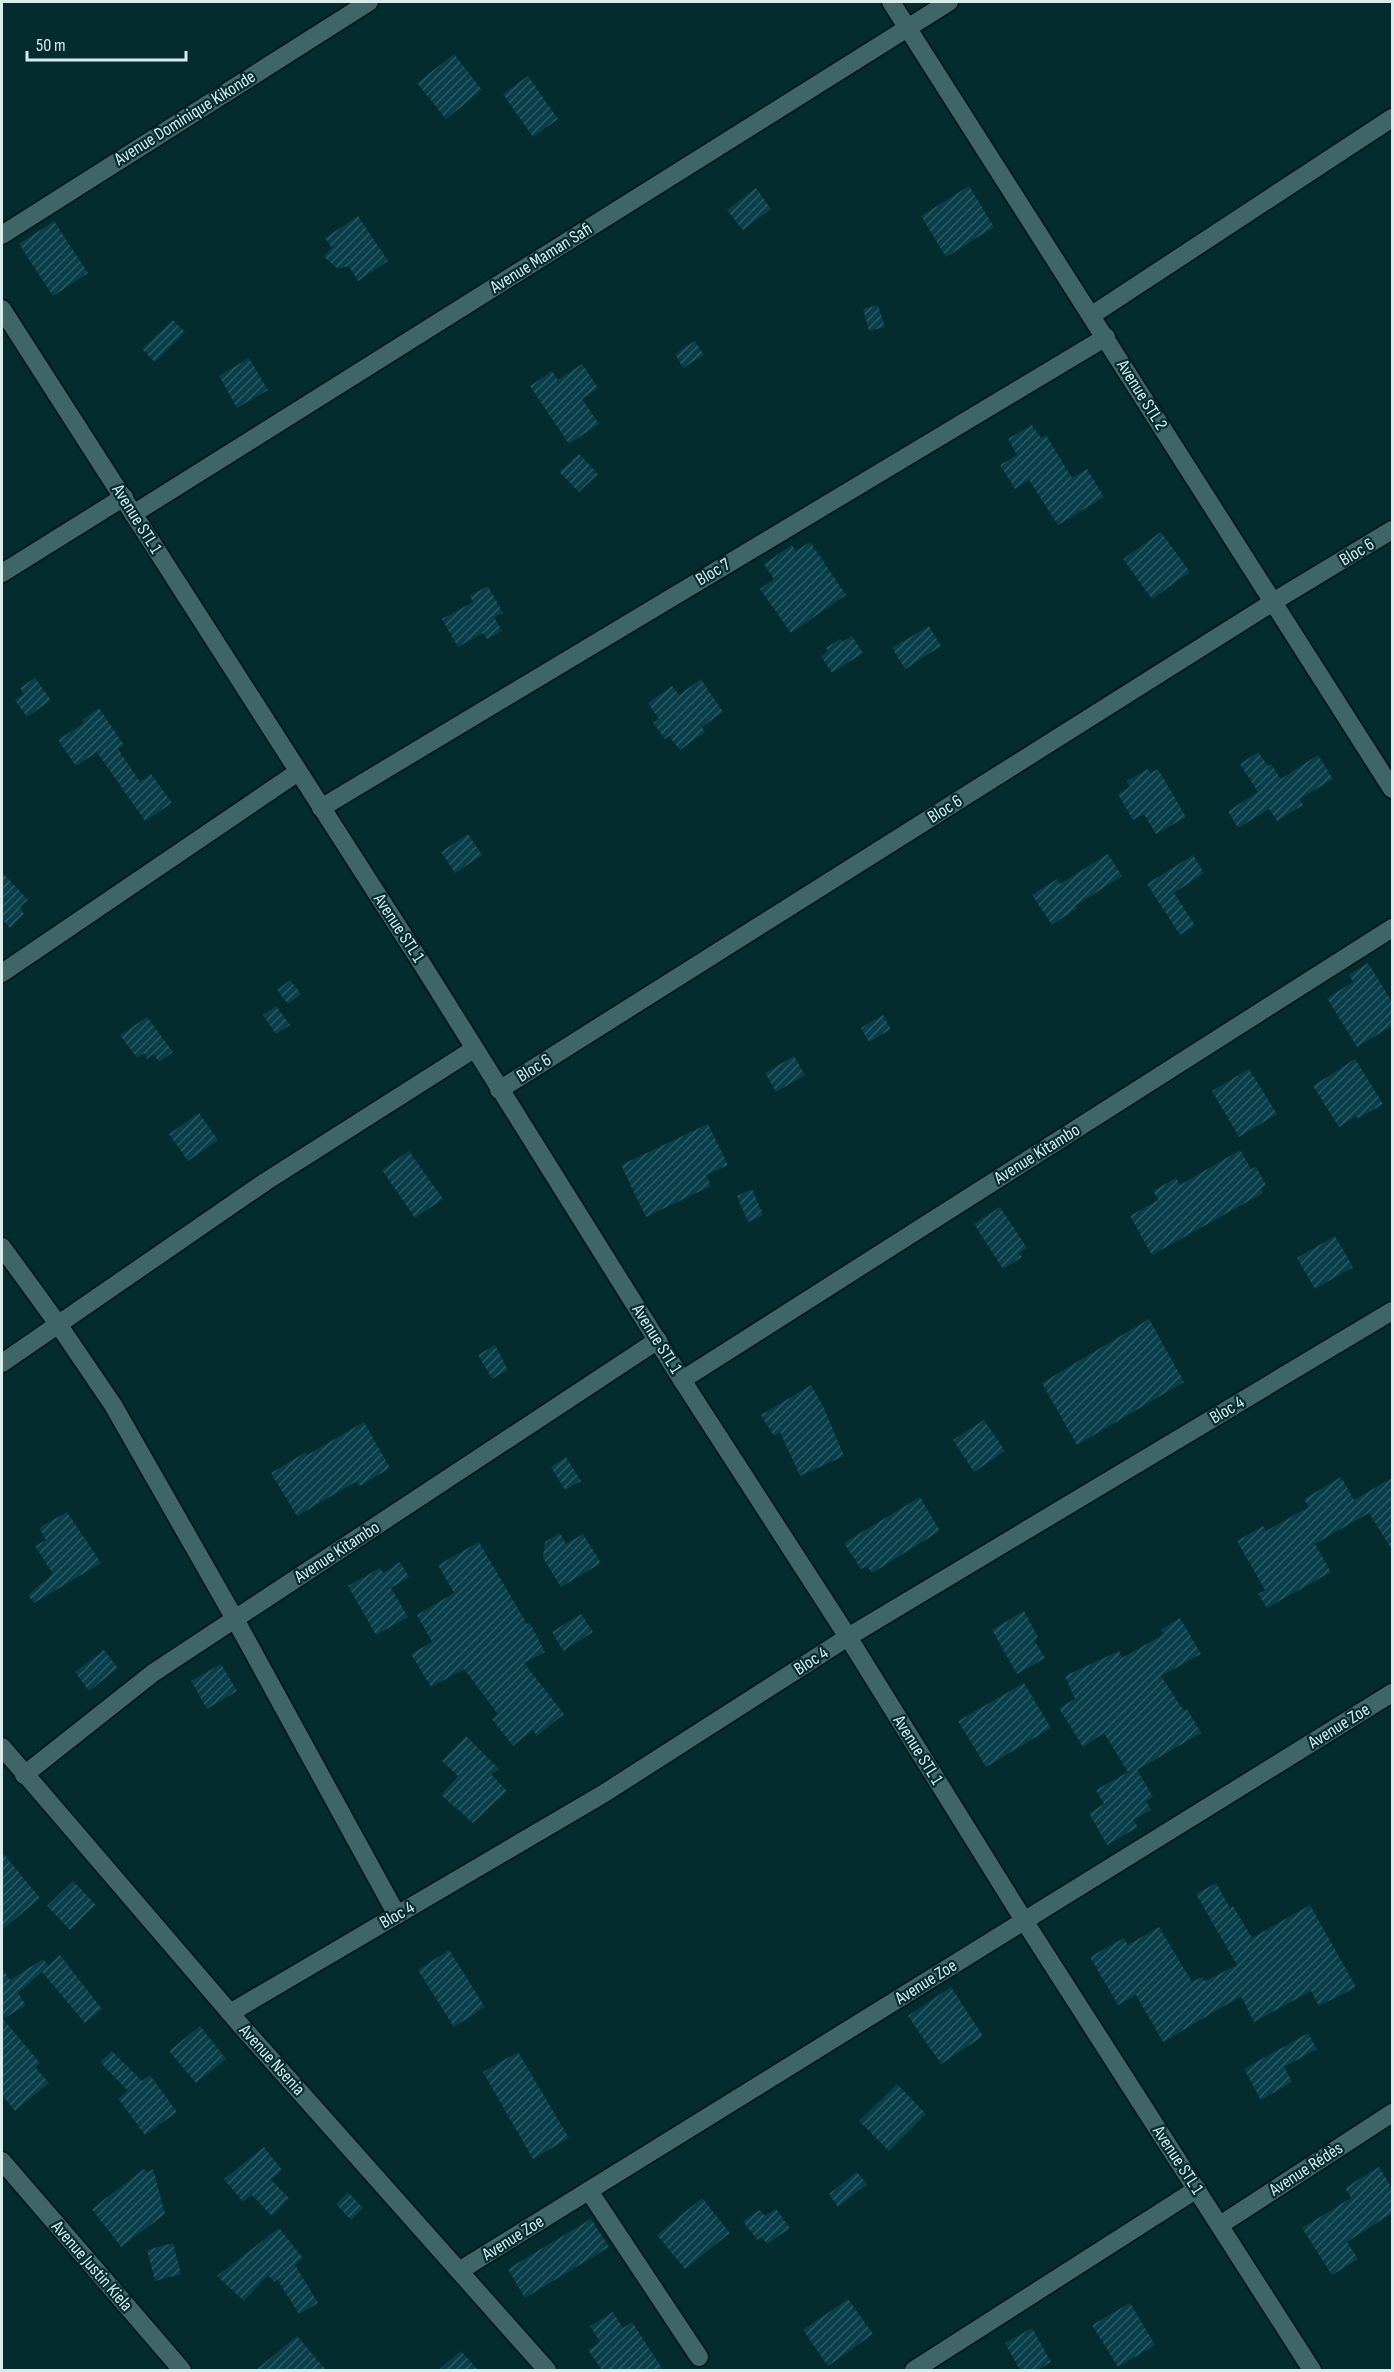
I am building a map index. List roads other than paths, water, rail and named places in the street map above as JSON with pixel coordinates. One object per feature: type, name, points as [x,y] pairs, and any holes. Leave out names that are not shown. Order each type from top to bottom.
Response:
[{"type":"street","name":"Avenue Dominique Kikonde","points":[[2,235],[369,2]]},
{"type":"street","name":"Avenue STL 2","points":[[891,2],[1392,789]]},
{"type":"street","name":"Avenue Maman Safi","points":[[133,514],[949,2]]},
{"type":"street","points":[[1092,315],[1392,118]]},
{"type":"street","name":"Avenue STL 1","points":[[2,309],[422,963],[499,1090],[682,1380],[848,1637],[1025,1922],[1312,2370]]},
{"type":"street","name":"Bloc 7","points":[[321,807],[1106,337]]},
{"type":"street","points":[[2,573],[124,497]]},
{"type":"street","name":"Bloc 6","points":[[499,1090],[1273,602],[1392,530]]},
{"type":"street","points":[[2,973],[298,772]]},
{"type":"street","name":"Avenue Kitambo","points":[[682,1380],[1392,928]]},
{"type":"street","points":[[2,1363],[265,1182],[474,1049]]},
{"type":"street","points":[[2,1247],[113,1405],[235,1619],[397,1915]]},
{"type":"street","name":"Bloc 4","points":[[230,2013],[603,1794],[848,1637],[1392,1311]]},
{"type":"street","name":"Avenue Kitambo","points":[[24,1775],[153,1673],[658,1340]]},
{"type":"street","name":"Avenue Zoe","points":[[459,2271],[1392,1694]]},
{"type":"street","name":"Avenue Nsenia","points":[[2,1747],[230,2013],[547,2370]]},
{"type":"street","name":"Avenue Rédès","points":[[1220,2224],[1392,2113]]},
{"type":"street","name":"Avenue Justin Kiela","points":[[2,2161],[182,2370]]},
{"type":"street","points":[[914,2370],[1197,2189]]},
{"type":"street","points":[[589,2191],[699,2357]]}]
